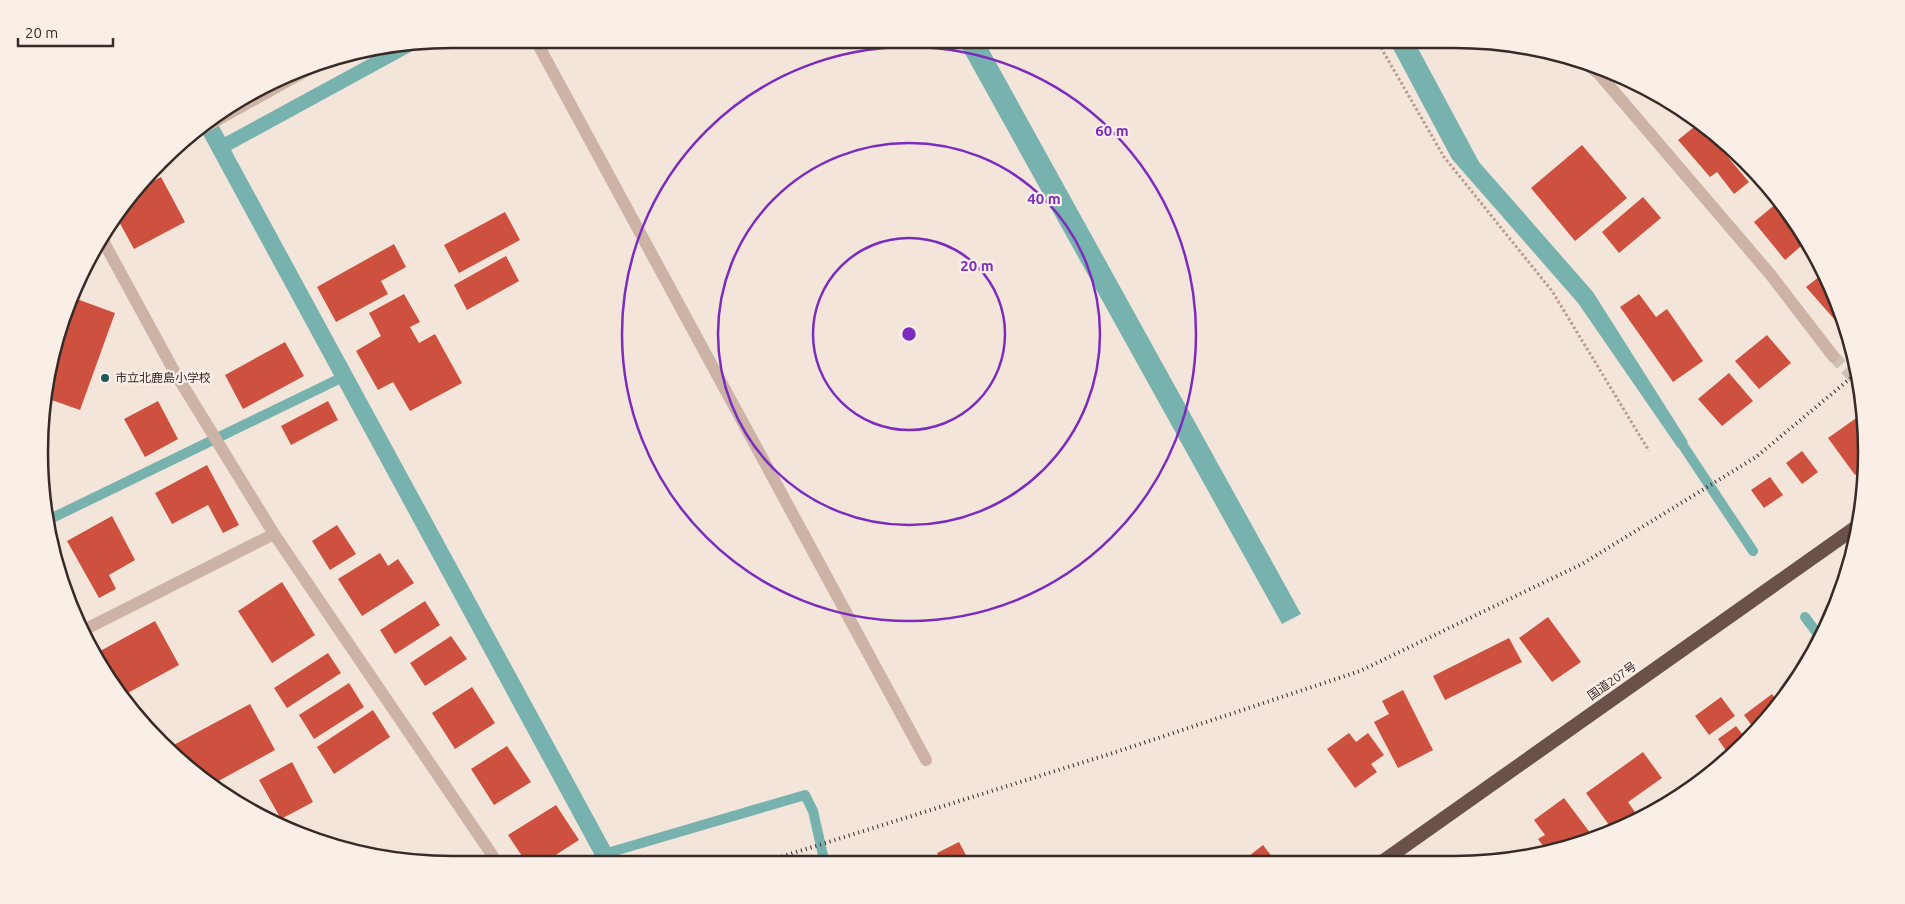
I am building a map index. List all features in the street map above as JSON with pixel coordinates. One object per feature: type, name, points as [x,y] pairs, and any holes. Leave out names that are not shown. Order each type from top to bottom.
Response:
[{"type":"highway","name":"国道207号","points":[[1390,856],[1850,531]]},
{"type":"street","points":[[540,48],[926,760]]},
{"type":"street","points":[[1600,75],[1770,274],[1834,356]]},
{"type":"street","points":[[258,98],[274,88]]},
{"type":"street","points":[[105,245],[174,371],[274,534],[493,856]]},
{"type":"street","points":[[88,628],[274,534]]},
{"type":"path","points":[[1381,48],[1444,158],[1552,291],[1649,450]]},
{"type":"water","points":[[962,48],[988,48],[1301,614],[1282,624]]},
{"type":"water","points":[[1393,48],[1418,48],[1479,162],[1593,292],[1688,442],[1678,448],[1578,303],[1452,159]]},
{"type":"water","points":[[416,49],[231,150],[615,856],[595,856],[203,134],[217,123],[225,137],[377,54]]},
{"type":"building","points":[[1694,127],[1721,149],[1749,182],[1734,194],[1717,172],[1710,177],[1678,140]]},
{"type":"building","points":[[1582,145],[1627,198],[1575,241],[1531,188]]},
{"type":"building","points":[[161,177],[185,222],[134,249],[119,222],[150,183]]},
{"type":"building","points":[[1643,197],[1661,218],[1619,253],[1602,232]]},
{"type":"building","points":[[1774,206],[1801,246],[1785,260],[1754,222]]},
{"type":"building","points":[[505,212],[520,240],[459,273],[444,245]]},
{"type":"building","points":[[394,244],[406,267],[381,281],[388,294],[336,322],[317,287]]},
{"type":"building","points":[[506,256],[519,281],[467,310],[454,285]]},
{"type":"building","points":[[1818,278],[1835,320],[1835,320],[1806,287]]},
{"type":"building","points":[[404,294],[420,322],[410,327],[419,343],[435,334],[462,383],[410,411],[393,382],[378,390],[356,351],[381,336],[369,313]]},
{"type":"building","points":[[1639,294],[1656,317],[1667,309],[1703,361],[1673,382],[1620,307]]},
{"type":"building","points":[[77,299],[115,313],[80,410],[51,400],[61,347]]},
{"type":"building","points":[[1767,335],[1791,363],[1759,389],[1735,361]]},
{"type":"building","points":[[285,342],[304,376],[243,409],[225,375]]},
{"type":"building","points":[[1729,373],[1753,401],[1722,426],[1698,399]]},
{"type":"building","points":[[158,401],[178,439],[145,457],[124,419]]},
{"type":"building","points":[[328,401],[338,420],[291,445],[281,426]]},
{"type":"building","points":[[1856,418],[1857,473],[1855,475],[1828,438]]},
{"type":"building","points":[[1802,451],[1818,472],[1802,484],[1786,463]]},
{"type":"building","points":[[207,465],[239,525],[223,533],[208,505],[172,524],[155,493]]},
{"type":"building","points":[[1770,477],[1783,495],[1764,508],[1751,490]]},
{"type":"building","points":[[112,516],[135,560],[109,575],[116,589],[99,598],[67,541]]},
{"type":"building","points":[[337,525],[356,554],[330,570],[312,541]]},
{"type":"building","points":[[380,553],[388,566],[398,559],[414,583],[362,616],[338,579]]},
{"type":"building","points":[[282,582],[315,635],[272,663],[238,611]]},
{"type":"building","points":[[425,601],[440,625],[395,654],[380,630]]},
{"type":"building","points":[[1548,617],[1581,662],[1552,682],[1519,638]]},
{"type":"building","points":[[155,621],[179,665],[127,693],[100,651]]},
{"type":"building","points":[[451,636],[467,659],[425,686],[410,663]]},
{"type":"building","points":[[1509,638],[1522,662],[1445,700],[1433,676]]},
{"type":"building","points":[[328,653],[341,673],[287,708],[274,688]]},
{"type":"building","points":[[349,683],[364,707],[314,739],[299,715]]},
{"type":"building","points":[[472,687],[495,723],[455,749],[432,713]]},
{"type":"building","points":[[1403,690],[1433,750],[1398,768],[1374,722],[1389,714],[1382,701]]},
{"type":"building","points":[[1772,694],[1774,697],[1751,725],[1744,715]]},
{"type":"building","points":[[1721,697],[1735,716],[1709,735],[1695,716]]},
{"type":"building","points":[[250,704],[275,750],[218,781],[173,745]]},
{"type":"building","points":[[373,710],[390,737],[334,774],[317,747]]},
{"type":"building","points":[[1736,726],[1742,734],[1726,750],[1718,739]]},
{"type":"building","points":[[1349,733],[1356,742],[1368,733],[1384,755],[1371,764],[1377,772],[1355,788],[1327,749]]},
{"type":"building","points":[[507,746],[531,782],[494,805],[471,769]]},
{"type":"building","points":[[1643,752],[1662,778],[1628,802],[1636,813],[1609,825],[1586,793]]},
{"type":"building","points":[[292,762],[313,802],[281,819],[259,780]]},
{"type":"building","points":[[1564,798],[1590,833],[1544,846],[1538,839],[1545,835],[1534,820]]},
{"type":"building","points":[[556,805],[579,840],[554,856],[522,856],[508,835]]},
{"type":"building","points":[[959,842],[966,856],[938,856],[937,853]]},
{"type":"building","points":[[1263,845],[1271,856],[1249,856]]},
{"type":"waterway","points":[[53,518],[345,376]]},
{"type":"waterway","points":[[1676,435],[1753,551]]},
{"type":"waterway","points":[[1805,617],[1816,631]]},
{"type":"waterway","points":[[602,851],[604,854],[805,795],[813,811],[823,856]]},
{"type":"tunnel","points":[[1833,356],[1850,374]]},
{"type":"railway","points":[[784,856],[1116,752],[1360,671],[1582,564],[1756,457],[1851,378]]},
{"type":"place","name":"市立北鹿島小学校","points":[[105,378]]}]
